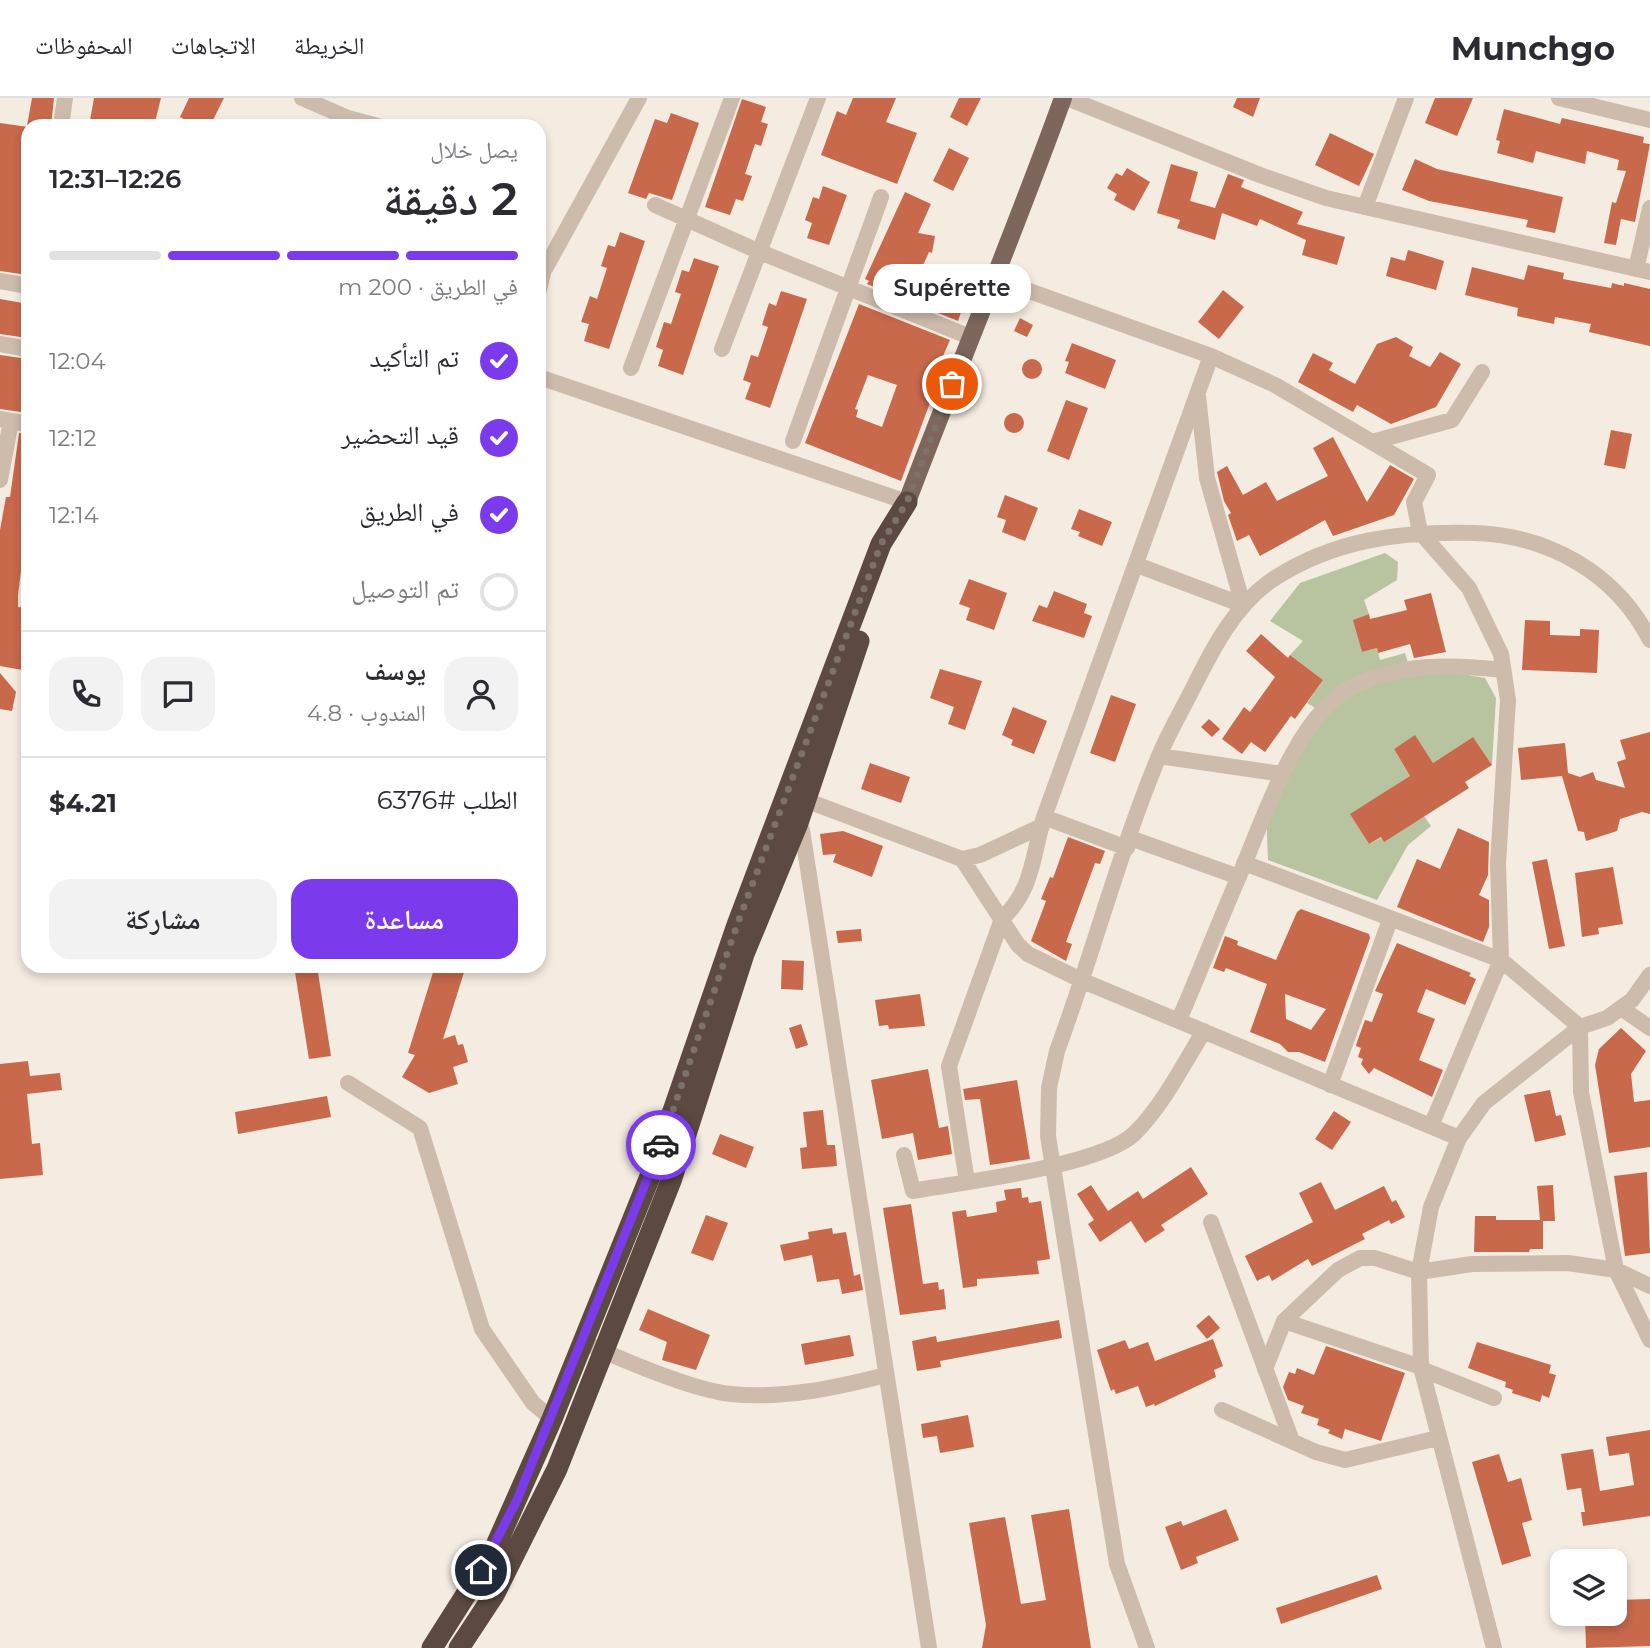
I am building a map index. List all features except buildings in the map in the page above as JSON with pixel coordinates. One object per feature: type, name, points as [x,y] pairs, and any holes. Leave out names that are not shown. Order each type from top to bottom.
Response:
[{"type":"highway","points":[[459,1648],[494,1595],[557,1469],[671,1181],[744,954],[798,823],[907,502]]},
{"type":"highway","points":[[432,1648],[493,1552],[552,1419],[653,1170],[781,810],[881,544],[907,502]]},
{"type":"main road","points":[[907,502],[1065,98]]},
{"type":"street","points":[[62,119],[65,98]]},
{"type":"street","points":[[302,98],[352,119]]},
{"type":"street","points":[[546,257],[639,98]]},
{"type":"street","points":[[631,368],[732,98]]},
{"type":"street","points":[[722,349],[818,98]]},
{"type":"street","points":[[1065,98],[1090,102],[1260,175],[1365,208],[1643,270],[1650,208]]},
{"type":"street","points":[[1365,208],[1406,98]]},
{"type":"street","points":[[1559,98],[1650,120]]},
{"type":"street","points":[[793,441],[881,197]]},
{"type":"street","points":[[655,205],[760,252],[970,337]]},
{"type":"street","points":[[996,279],[1211,356],[1275,385],[1428,475],[1414,502],[1420,532],[1469,588],[1501,654],[1508,700],[1498,864],[1501,960],[1431,1126]]},
{"type":"street","points":[[0,281],[21,285]]},
{"type":"street","points":[[0,344],[21,348]]},
{"type":"street","points":[[967,1182],[949,1066],[1002,919],[1018,903],[1032,872],[1043,821],[1211,356]]},
{"type":"street","points":[[1372,442],[1452,419],[1482,372]]},
{"type":"street","points":[[546,379],[907,502]]},
{"type":"street","points":[[1198,392],[1207,478],[1243,606]]},
{"type":"street","points":[[0,480],[5,420]]},
{"type":"street","points":[[1147,1648],[1117,1564],[1048,1136],[1049,1088],[1057,1051],[1159,756],[1213,649],[1243,606],[1271,581],[1313,557],[1370,538],[1420,532],[1501,534],[1558,550],[1612,587],[1643,625],[1650,640]]},
{"type":"street","points":[[1137,565],[1243,606]]},
{"type":"street","points":[[1179,1020],[1282,774],[1314,720],[1350,687],[1395,671],[1451,664],[1503,670]]},
{"type":"street","points":[[1159,756],[1282,774]]},
{"type":"street","points":[[805,800],[962,859],[980,855],[1043,821],[1241,870],[1390,919],[1501,960],[1580,1027],[1581,1092],[1616,1270],[1650,1340]]},
{"type":"street","points":[[781,810],[798,823],[802,830],[929,1648]]},
{"type":"street","points":[[962,859],[1018,945],[1028,954],[1083,981],[1459,1138]]},
{"type":"street","points":[[1330,1085],[1390,919]]},
{"type":"street","points":[[1494,1648],[1421,1368],[1419,1272],[1431,1207],[1459,1138],[1484,1103],[1580,1027],[1607,1018],[1632,1000],[1650,975]]},
{"type":"street","points":[[1621,1008],[1650,1028]]},
{"type":"street","points":[[904,1155],[913,1191],[1053,1166],[1090,1156],[1133,1135],[1170,1087],[1205,1031]]},
{"type":"street","points":[[348,1083],[420,1128],[482,1329],[533,1403],[552,1419]]},
{"type":"street","points":[[1212,1222],[1292,1441]]},
{"type":"street","points":[[1265,1369],[1284,1321],[1338,1270],[1360,1258],[1375,1258],[1419,1272],[1472,1264],[1568,1263],[1616,1270],[1650,1286]]},
{"type":"street","points":[[1284,1321],[1421,1368],[1494,1398]]},
{"type":"street","points":[[582,1341],[679,1380],[730,1394],[820,1392],[886,1376]]},
{"type":"street","points":[[1222,1410],[1292,1441],[1345,1460],[1438,1438]]},
{"type":"green space","points":[[1385,553],[1398,562],[1397,580],[1364,600],[1369,614],[1354,620],[1362,652],[1377,648],[1380,660],[1405,653],[1412,676],[1445,671],[1485,678],[1496,698],[1492,765],[1473,737],[1433,763],[1415,736],[1394,749],[1410,776],[1351,815],[1369,844],[1424,816],[1431,826],[1408,845],[1377,900],[1268,860],[1266,811],[1322,712],[1307,703],[1323,680],[1290,655],[1303,641],[1270,621],[1300,583]]},
{"type":"way so far","points":[[661,1145],[737,925],[881,544],[907,502],[952,384]]},
{"type":"place","name":"Supérette","points":[[952,384]]},
{"type":"route","points":[[481,1570],[505,1529],[552,1419],[661,1145]]}]
